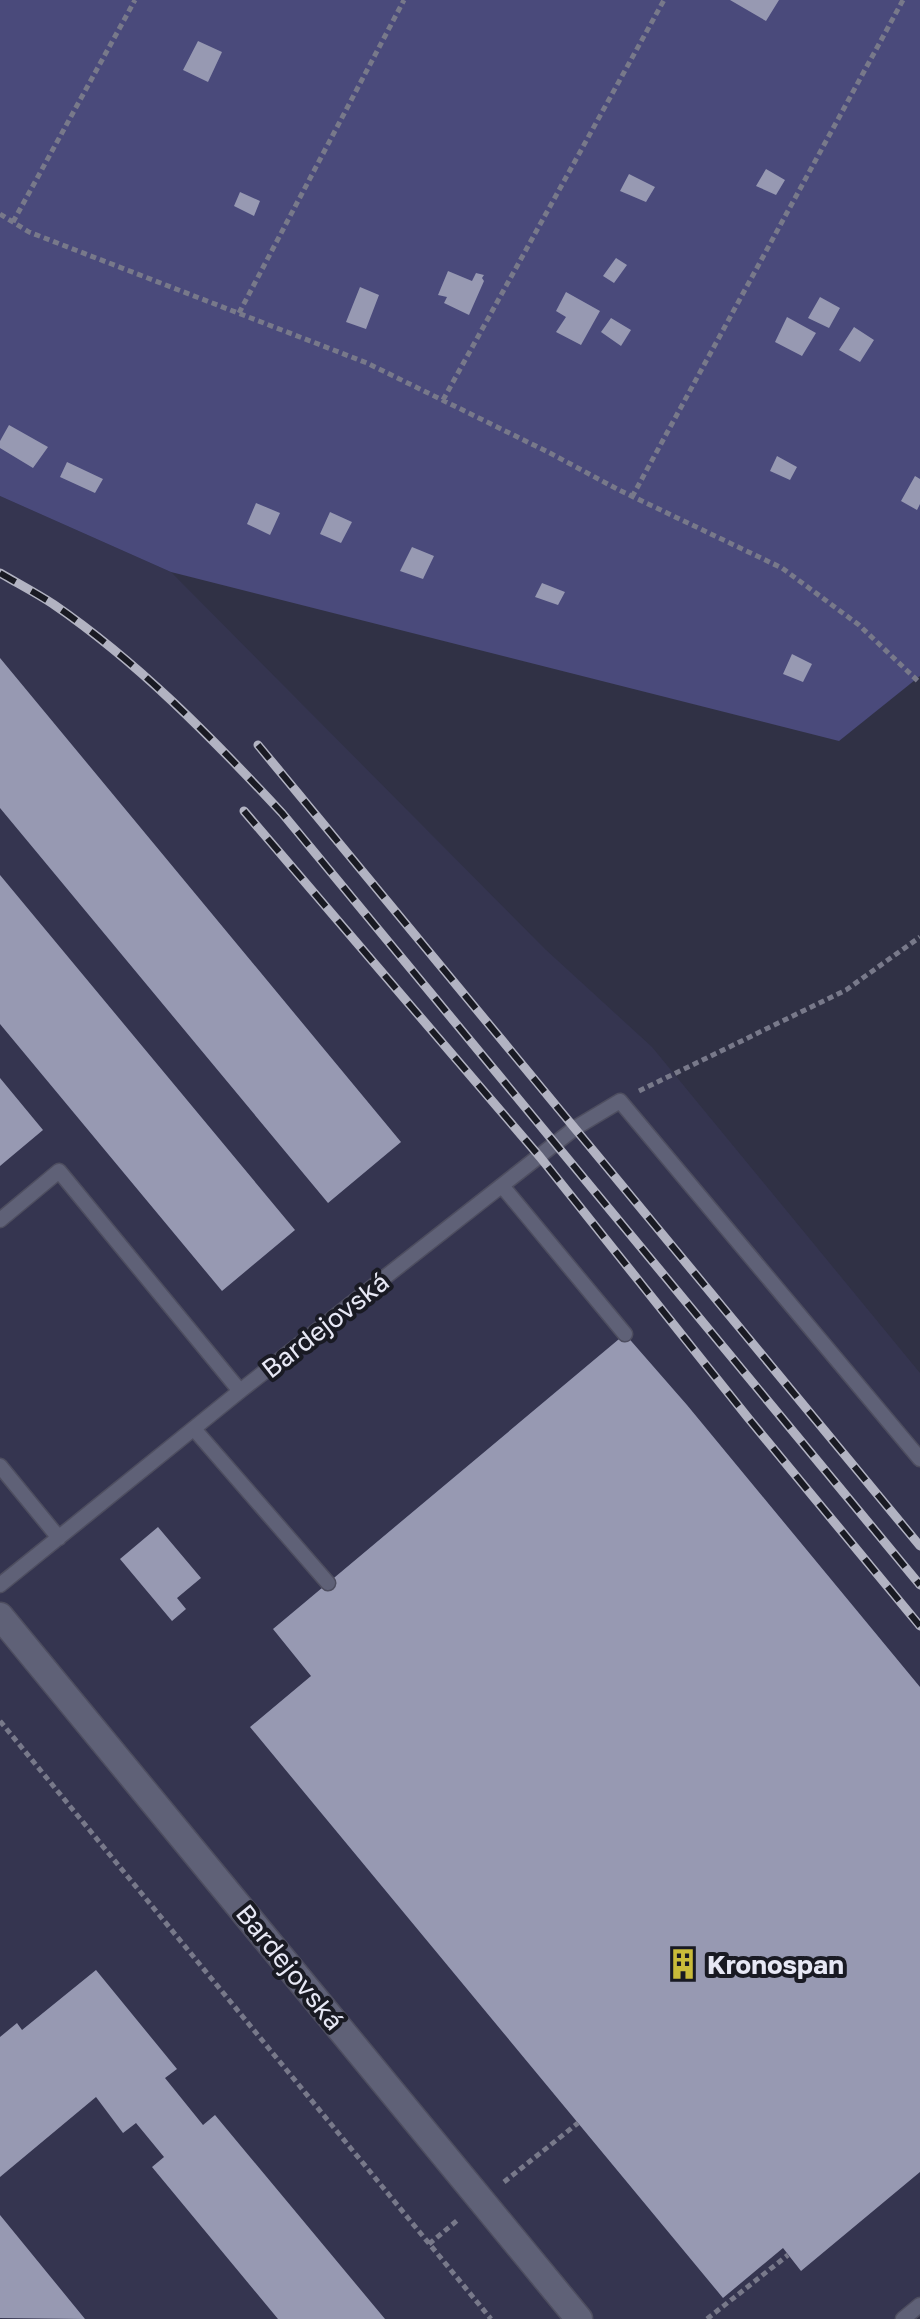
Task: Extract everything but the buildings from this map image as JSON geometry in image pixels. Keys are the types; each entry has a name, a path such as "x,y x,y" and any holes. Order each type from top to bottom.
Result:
{"street":[{"name":"Bardejovská","path":"0,1616 579,2319"}],"lane":[{"name":"Bardejovská","path":"0,1585 240,1391 575,1128 620,1101"},
{"path":"620,1101 920,1459"},
{"path":"0,1220 59,1171 240,1391"},
{"path":"503,1187 625,1334"},
{"path":"194,1429 328,1583"},
{"path":"0,1466 59,1538"},
{"path":"903,2319 920,2305"}],"path":[{"path":"13,222 135,0"},
{"path":"239,313 404,0"},
{"path":"443,400 664,0"},
{"path":"632,497 903,0"},
{"path":"0,214 29,232 367,363 632,497 782,568 859,625 920,683"},
{"path":"620,1101 846,990 920,937"},
{"path":"0,1721 491,2319"},
{"path":"707,2319 788,2255"}],"shaded area":[{"path":"0,0 920,0 920,676 839,741 171,572 0,496"},
{"path":"0,496 171,572 545,949 652,1047 920,1373 920,2309 908,2319 0,2319"}],"railway":[{"path":"0,573 53,604 115,651 201,729 282,813 920,1585"},
{"path":"258,745 920,1546"},
{"path":"244,811 540,1157 749,1419 920,1626"}],"place":[{"name":"Kronospan","path":"683,1964"}]}
